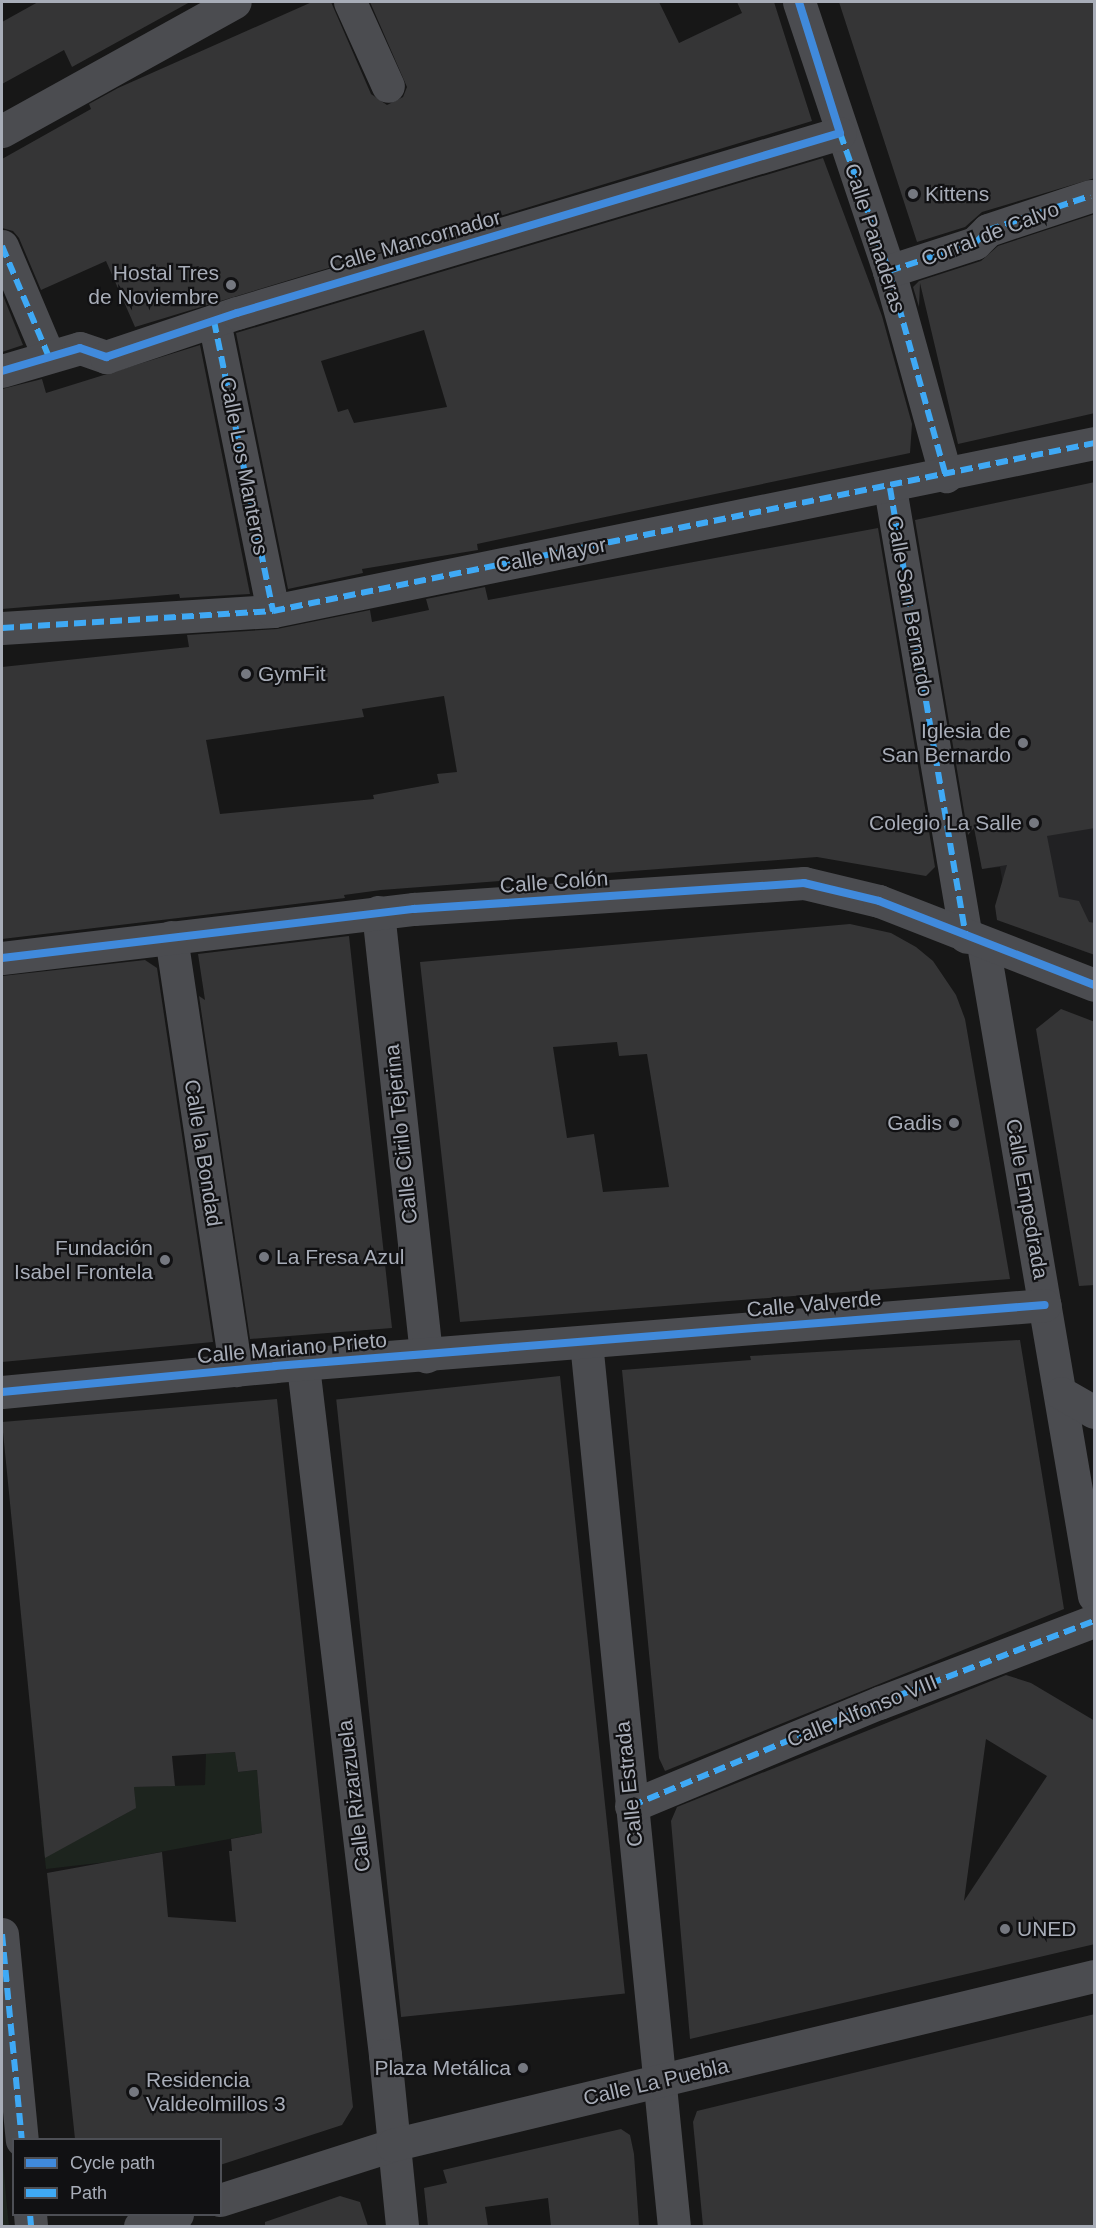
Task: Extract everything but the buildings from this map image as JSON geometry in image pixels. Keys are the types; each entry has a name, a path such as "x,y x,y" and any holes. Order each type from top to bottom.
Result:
{"street":[{"path":"2,131 235,2"},
{"path":"350,2 388,86"},
{"name":"Calle Panaderas","path":"799,2 840,134 889,271 946,476"},
{"name":"Calle Mancornador","path":"2,371 48,355 80,348 106,357 214,321 840,134"},
{"name":"Corral de Calvo","path":"889,271 975,243 988,230 1090,196"},
{"path":"2,246 48,355"},
{"name":"Calle Los Manteros","path":"214,321 273,611"},
{"name":"Calle Mayor","path":"2,628 273,611 890,488 1095,443"},
{"name":"Calle San Bernardo","path":"890,488 975,940"},
{"name":"Calle Colón","path":"2,958 378,912 804,883 879,901 1095,985"},
{"name":"Calle Cirilo Tejerina","path":"378,912 426,1356"},
{"name":"Calle la Bondad","path":"171,937 236,1370"},
{"name":"Calle Empedrada","path":"975,940 1045,1305 1095,1596"},
{"name":"Calle Valverde","path":"586,1342 1045,1305"},
{"name":"Calle Mariano Prieto","path":"2,1392 236,1370 586,1342"},
{"name":"Calle Estrada","path":"586,1342 674,2226"},
{"name":"Calle Rizarzuela","path":"303,1366 386,2055 392,2145 402,2226"},
{"path":"1061,1393 1095,1412"},
{"name":"Calle Alfonso VIII","path":"631,1806 879,1703 1095,1622"},
{"path":"2,1934 22,2138"},
{"name":"Calle La Puebla","path":"222,2199 392,2145 1095,1976"},
{"path":"140,2226 171,2216"}],"shaded area":[{"name":"Colegio La Salle","path":"1094,755 1094,955 1010,924 1000,867 982,869 964,774"},
{"path":"235,1752 238,1772 257,1770 262,1833 107,1862 46,1869 41,1822 111,1822 135,1808 134,1787 205,1785 206,1754"},
{"path":"2,2152 7,2207 9,2226 2,2226"}],"marked path":[{"path":"840,133 889,271 946,476"},
{"path":"889,271 975,243 988,230 1090,196"},
{"path":"2,246 48,355"},
{"path":"214,321 273,611"},
{"path":"2,628 273,611 1094,443"},
{"path":"890,488 966,937"},
{"path":"631,1806 879,1703 1094,1621"},
{"path":"2,1934 22,2138"},
{"path":"30,2216 31,2226"}],"cycle path":[{"path":"2,371 80,348 106,357 237,313 840,133 799,2"},
{"path":"2,958 414,909 804,883 879,901 1094,985"},
{"path":"2,1392 275,1366 1045,1305"}],"place":[{"name":"Kittens","path":"913,194"},
{"name":"Hostal Tres de Noviembre","path":"231,285"},
{"name":"GymFit","path":"246,674"},
{"name":"Iglesia de San Bernardo","path":"1023,743"},
{"name":"Colegio La Salle","path":"1034,823"},
{"name":"Gadis","path":"954,1123"},
{"name":"La Fresa Azul","path":"264,1257"},
{"name":"Fundación Isabel Frontela","path":"165,1260"},
{"name":"UNED","path":"1005,1929"},
{"name":"Plaza Metálica","path":"523,2068"},
{"name":"Residencia Valdeolmillos 3","path":"134,2092"}]}
